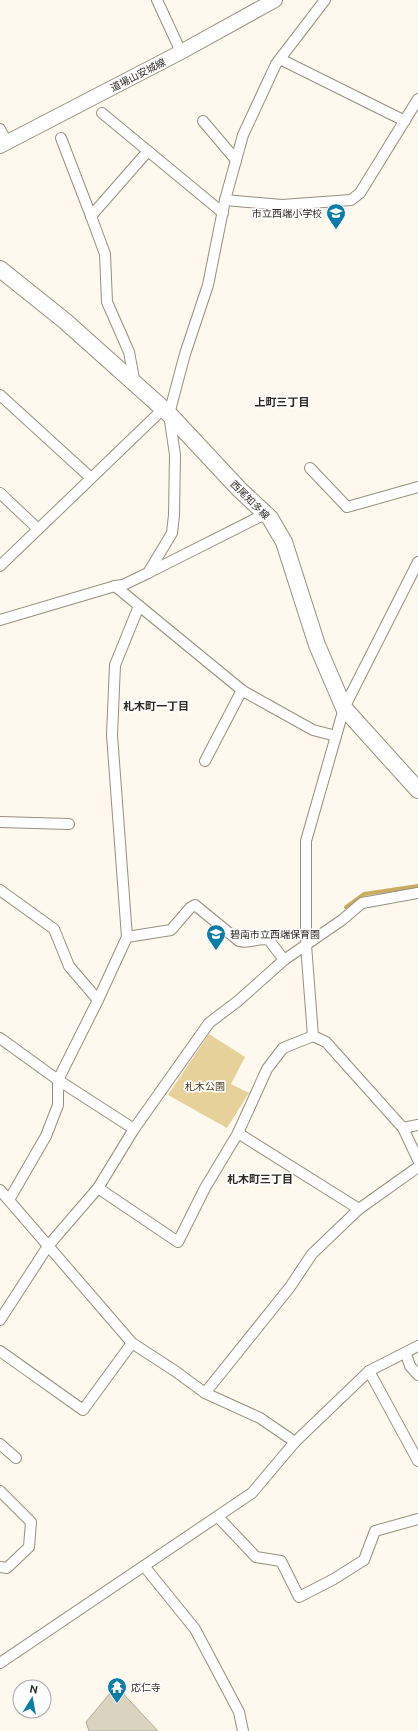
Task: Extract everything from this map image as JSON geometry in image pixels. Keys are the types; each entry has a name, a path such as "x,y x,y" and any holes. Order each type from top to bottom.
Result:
{"main road":[{"name":"道場山安城線","path":"4,144 181,52 275,0"},
{"name":"西尾知多線","path":"0,269 66,321 166,412 270,518 284,542 318,645 344,708 418,790"}],"street":[{"path":"157,0 181,52"},
{"path":"148,573 172,532 174,515 175,455 166,412 208,285 225,200 243,135 276,64 325,0"},
{"path":"280,59 405,121"},
{"path":"225,200 282,205 350,200 360,193 418,100"},
{"path":"102,113 223,213"},
{"path":"203,121 236,160"},
{"path":"0,129 4,144"},
{"path":"61,138 105,254 107,302 129,352 135,384"},
{"path":"91,216 148,151"},
{"path":"0,395 91,478"},
{"path":"0,566 91,478 166,412"},
{"path":"310,468 347,507 418,487"},
{"path":"0,493 38,529"},
{"path":"0,620 122,585 265,514"},
{"path":"313,1036 306,944 306,841 344,708 407,587 418,562"},
{"path":"407,587 418,584"},
{"path":"115,586 242,690 313,730 336,736"},
{"path":"9,1200 46,1136 58,1105 58,1080 98,1000 127,937 112,735 115,665 139,606"},
{"path":"205,761 242,690"},
{"path":"0,822 69,824"},
{"path":"0,890 54,929 69,966 98,1000"},
{"path":"0,1320 48,1246 98,1188 134,1129 209,1024 238,1001 284,960 342,920 362,903 418,893"},
{"path":"127,937 171,930 190,908 195,905 239,941 246,943 264,939 269,940 284,960"},
{"path":"98,1188 178,1242 205,1188 238,1133 267,1069 282,1048 313,1036 326,1042 403,1128 418,1160"},
{"path":"0,1038 58,1080 134,1129"},
{"path":"403,1128 418,1125"},
{"path":"238,1133 359,1209"},
{"path":"204,1393 290,1287 312,1254 359,1209 418,1167"},
{"path":"0,1190 132,1343 175,1371 204,1393 260,1418 295,1442"},
{"path":"0,1351 84,1410 132,1343"},
{"path":"0,1663 252,1493 295,1442 369,1371 406,1354 418,1346"},
{"path":"406,1354 410,1366 418,1375"},
{"path":"369,1371 418,1461"},
{"path":"0,1444 16,1458"},
{"path":"0,1491 31,1522 29,1547 7,1568 0,1567"},
{"path":"218,1517 256,1557 281,1561 299,1597 334,1579 364,1560 375,1531 418,1519"},
{"path":"144,1566 195,1629 239,1712 243,1731"}],"green space":[{"name":"札木公園","path":"209,1034 245,1057 231,1084 249,1093 227,1128 168,1095"}],"building":[{"name":"応仁寺","path":"116,1686 158,1731 89,1731 86,1722"}],"waterway":[{"path":"346,907 364,894 418,886"}],"place":[{"name":"市立西端小学校","path":"336,230"},
{"name":"碧南市立西端保育園","path":"216,951"},
{"name":"応仁寺","path":"117,1704"}],"district":[{"name":"上町三丁目","path":"282,402"},
{"name":"札木町一丁目","path":"156,706"},
{"name":"札木町三丁目","path":"260,1179"}]}
